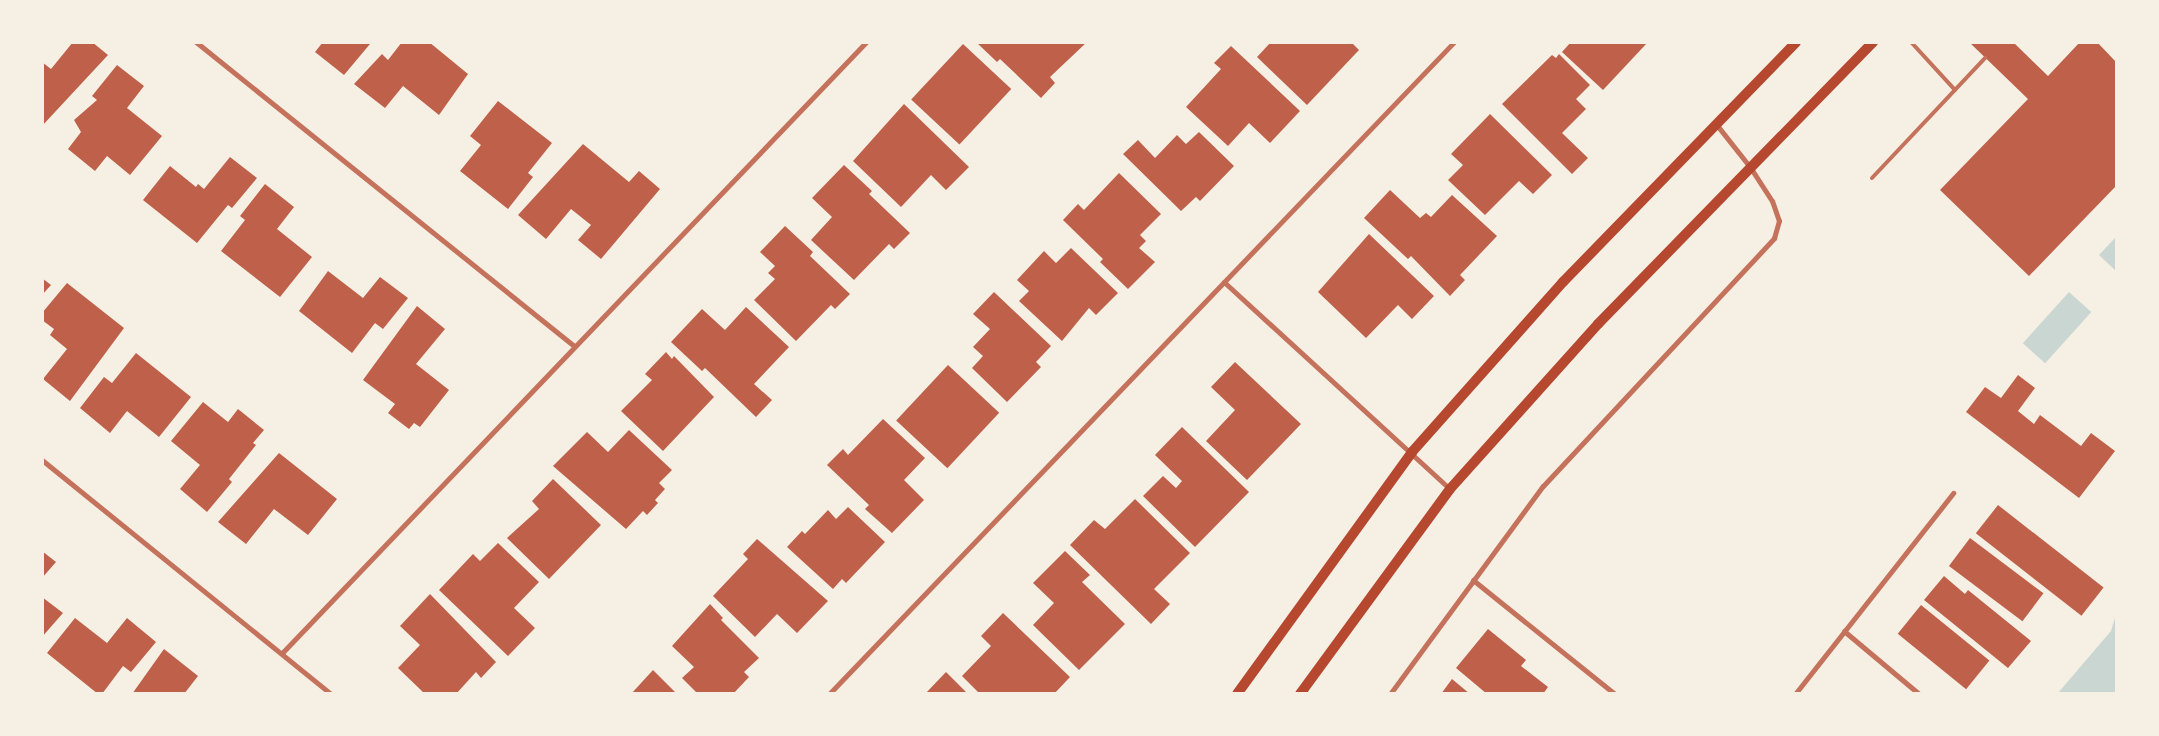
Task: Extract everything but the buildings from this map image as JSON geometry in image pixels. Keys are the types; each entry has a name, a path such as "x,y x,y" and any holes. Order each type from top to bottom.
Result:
{"main road":[{"path":"1237,694 1412,452 1563,282 1796,42"},
{"path":"1300,694 1450,489 1598,324 1873,42"}],"street":[{"path":"196,42 573,345"},
{"path":"282,653 573,345 866,42"},
{"path":"829,694 1454,42"},
{"path":"1390,694 1543,486 1774,238 1778,230 1776,212 1750,166 1715,124"},
{"path":"1224,282 1412,452 1450,489"},
{"path":"42,460 331,694"},
{"path":"1795,694 1953,493"},
{"path":"1474,580 1615,694"},
{"path":"1844,631 1919,694"}],"lane":[{"path":"1911,42 1955,90"},
{"path":"1872,178 1985,58"}],"shaded area":[{"path":"2116,237 2116,271 2099,255"},
{"path":"2069,292 2091,312 2045,363 2023,343"},
{"path":"2116,615 2116,693 2058,693 2111,631"}]}
